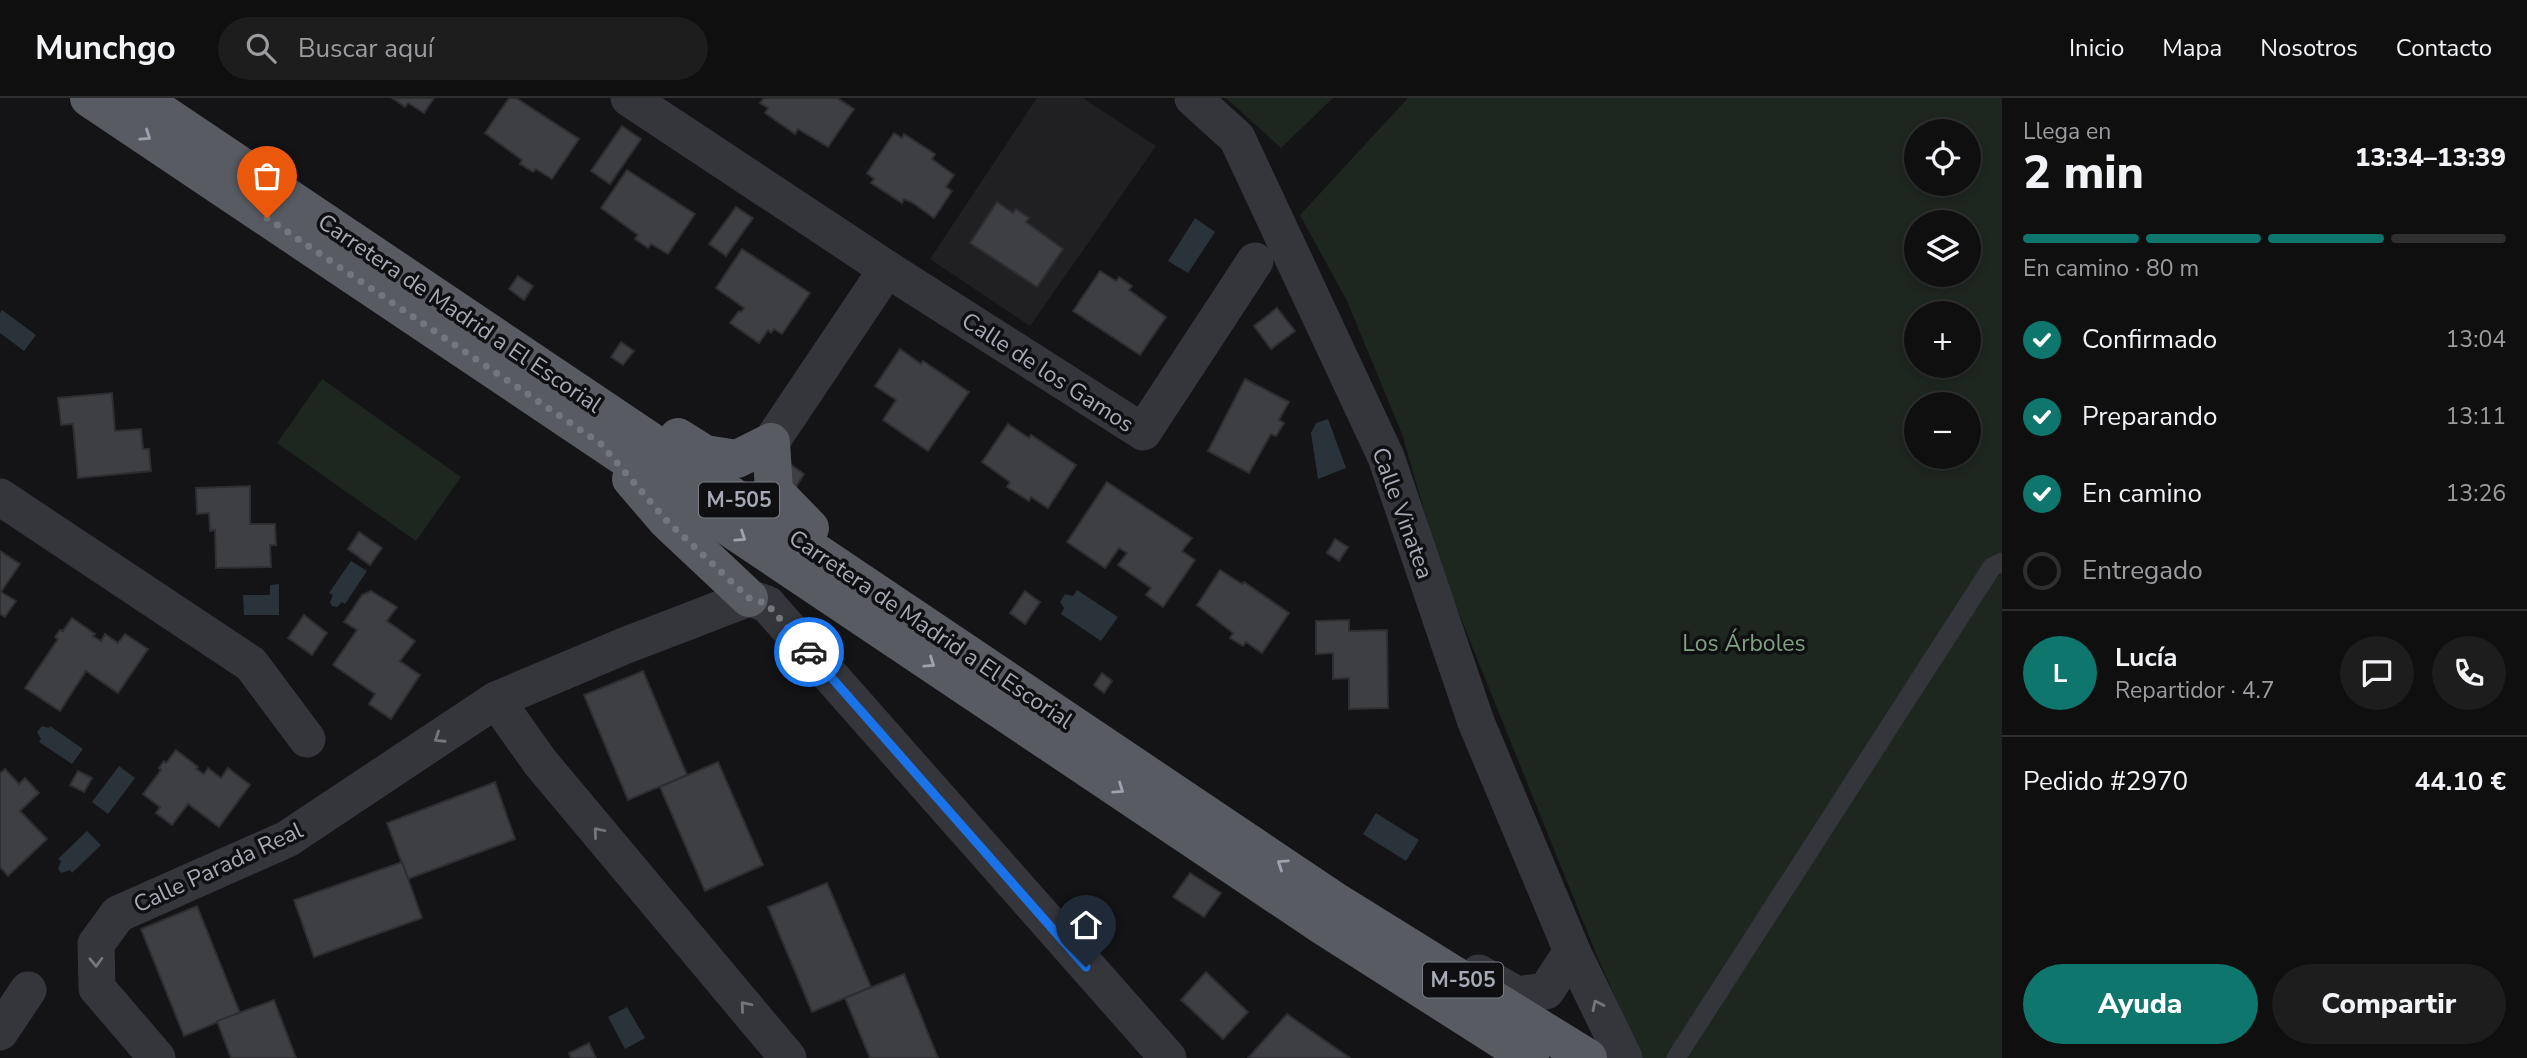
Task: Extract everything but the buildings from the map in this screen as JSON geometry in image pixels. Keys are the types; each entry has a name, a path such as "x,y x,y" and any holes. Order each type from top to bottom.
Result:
{"highway":[{"name":"Carretera de Madrid a El Escorial","path":"89,98 1323,926 1530,1058"},
{"name":"Carretera de Madrid a El Escorial","path":"140,98 1339,903 1588,1058"},
{"path":"533,362 612,397 705,454 737,459 771,442 774,491 866,584"},
{"path":"600,443 667,521 749,598"}],"street":[{"name":"Calle de los Gamos","path":"629,98 887,269 1143,432 1255,261"},
{"name":"Calle Vinatea","path":"1193,98 1237,138 1386,457 1475,722 1572,951 1624,1058"},
{"path":"771,442 887,269"},
{"path":"0,497 251,664 307,739"},
{"path":"749,598 767,604 1168,1058"},
{"name":"Calle Parada Real","path":"157,1058 97,988 96,944 118,914 287,839 496,700 624,646 749,598"},
{"path":"496,700 540,762 788,1058"},
{"path":"1339,903 1419,937 1517,995 1546,991 1572,951"},
{"path":"0,1032 28,990"}],"lane":[{"path":"1676,1058 1992,567 2002,562"}],"shaded area":[{"path":"1037,98 1083,98 1156,146 1030,326 930,259"},
{"path":"1195,218 1215,232 1188,273 1168,261"},
{"path":"2,310 36,335 24,351 0,333"},
{"path":"1328,419 1346,468 1318,479 1311,433 1316,423"},
{"path":"351,561 367,571 345,604 342,602 337,607 332,606 330,602 333,595 329,593"},
{"path":"279,584 279,615 244,615 243,595 270,595 270,585"},
{"path":"1077,590 1118,617 1101,641 1061,614 1064,608 1060,602 1065,594 1073,596"},
{"path":"42,726 50,726 83,749 72,764 39,742 41,739 37,732"},
{"path":"119,766 135,778 108,814 92,802"},
{"path":"1376,813 1419,840 1406,861 1363,834"},
{"path":"87,831 101,845 72,873 70,870 61,873 58,869 61,861 58,859"},
{"path":"627,1007 645,1038 625,1049 608,1017"}],"green space":[{"path":"1226,98 1333,98 1281,148"},
{"name":"Los Árboles","path":"1408,98 2002,98 2002,1058 1642,1058 1597,956 1441,569 1402,434 1347,301 1300,215"},
{"path":"322,379 461,477 416,541 277,443"}],"way so far":[{"path":"267,218 600,443 667,521 749,598 767,604 809,652"}],"route":[{"path":"809,652 1086,967"}]}
